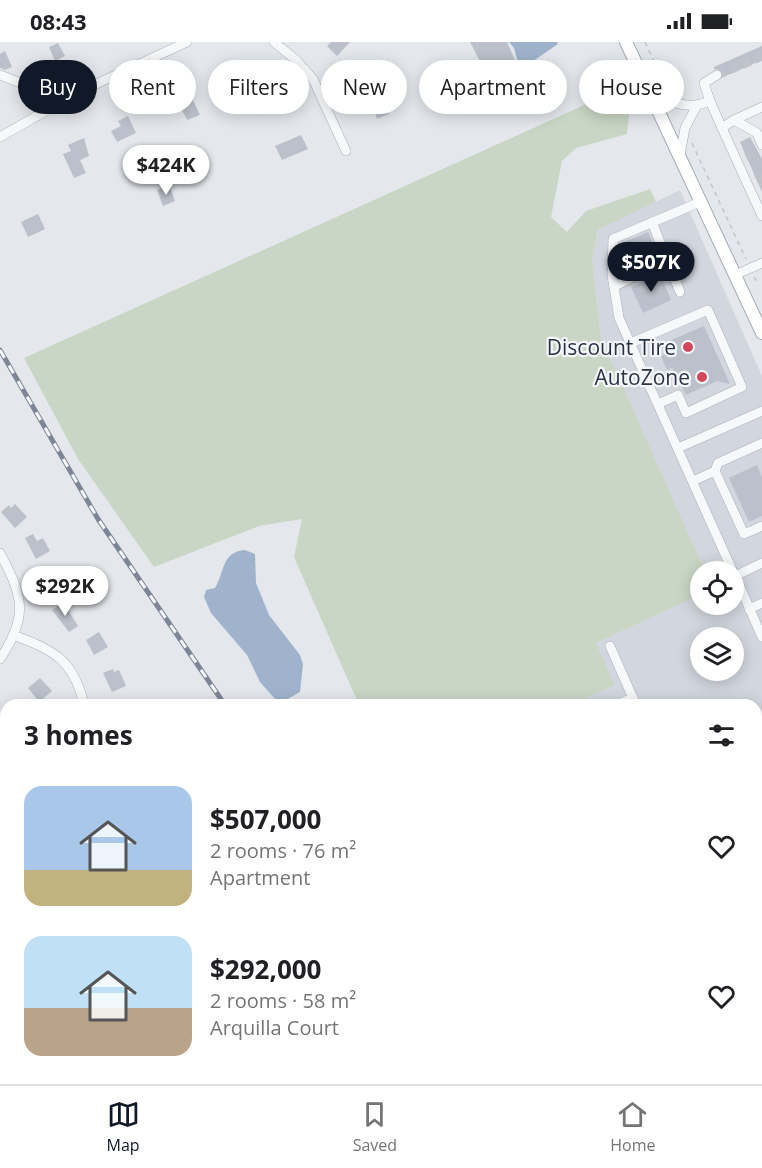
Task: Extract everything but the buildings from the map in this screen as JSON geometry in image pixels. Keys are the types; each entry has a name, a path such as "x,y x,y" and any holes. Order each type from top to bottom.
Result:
{"main road":[{"path":"626,42 634,60"},
{"path":"659,114 762,333"}],"street":[{"path":"97,83 177,44 187,42"},
{"path":"274,42 296,60 313,79 346,151"},
{"path":"0,75 18,81"},
{"path":"717,75 704,83 722,128 752,181 761,212"},
{"path":"684,104 696,107 710,101"},
{"path":"746,115 751,108 762,103"},
{"path":"680,159 685,128 696,107"},
{"path":"722,128 762,107"},
{"path":"746,115 762,112"},
{"path":"0,137 41,114"},
{"path":"734,120 757,133 760,145"},
{"path":"700,202 613,239 615,286 619,318 728,561"},
{"path":"652,222 680,292"},
{"path":"615,286 667,260"},
{"path":"735,275 762,263"},
{"path":"631,343 708,310 742,387 686,413 678,395 658,404"},
{"path":"678,448 762,411"},
{"path":"693,482 715,471 718,463 762,443"},
{"path":"715,471 744,534 762,526"},
{"path":"0,553 16,584 21,619 0,659"},
{"path":"744,570 762,563"},
{"path":"744,596 762,637"},
{"path":"750,609 762,603"},
{"path":"13,635 59,655 72,669 82,699"},
{"path":"610,646 633,699"}],"path":[{"path":"645,42 653,60"},
{"path":"685,128 743,254"}],"shaded area":[{"path":"680,190 762,376 762,699 582,699 614,685 596,643 690,600 690,615 744,615 744,561 701,561 601,337 592,259 598,230"}],"green space":[{"path":"579,107 579,114 629,114 627,134 576,148 562,161 551,217 567,232 586,211 650,189 656,202 598,230 592,259 601,337 701,561 690,561 690,600 596,643 615,685 583,699 356,699 294,557 302,519 259,526 154,567 78,459 24,358"}],"water":[{"path":"509,42 557,42 558,44 535,60 517,60 514,48"},
{"path":"245,550 255,554 256,583 269,615 300,655 303,664 300,692 288,699 275,699 260,682 247,655 211,613 204,597 206,590 215,588 228,559 237,552"}],"tunnel":[{"path":"717,75 762,56"},
{"path":"746,157 757,152"},
{"path":"756,179 762,176"}],"railway":[{"path":"0,350 98,519 221,699"}],"place":[{"name":"Discount Tire","path":"688,347"},
{"name":"AutoZone","path":"702,377"}]}
